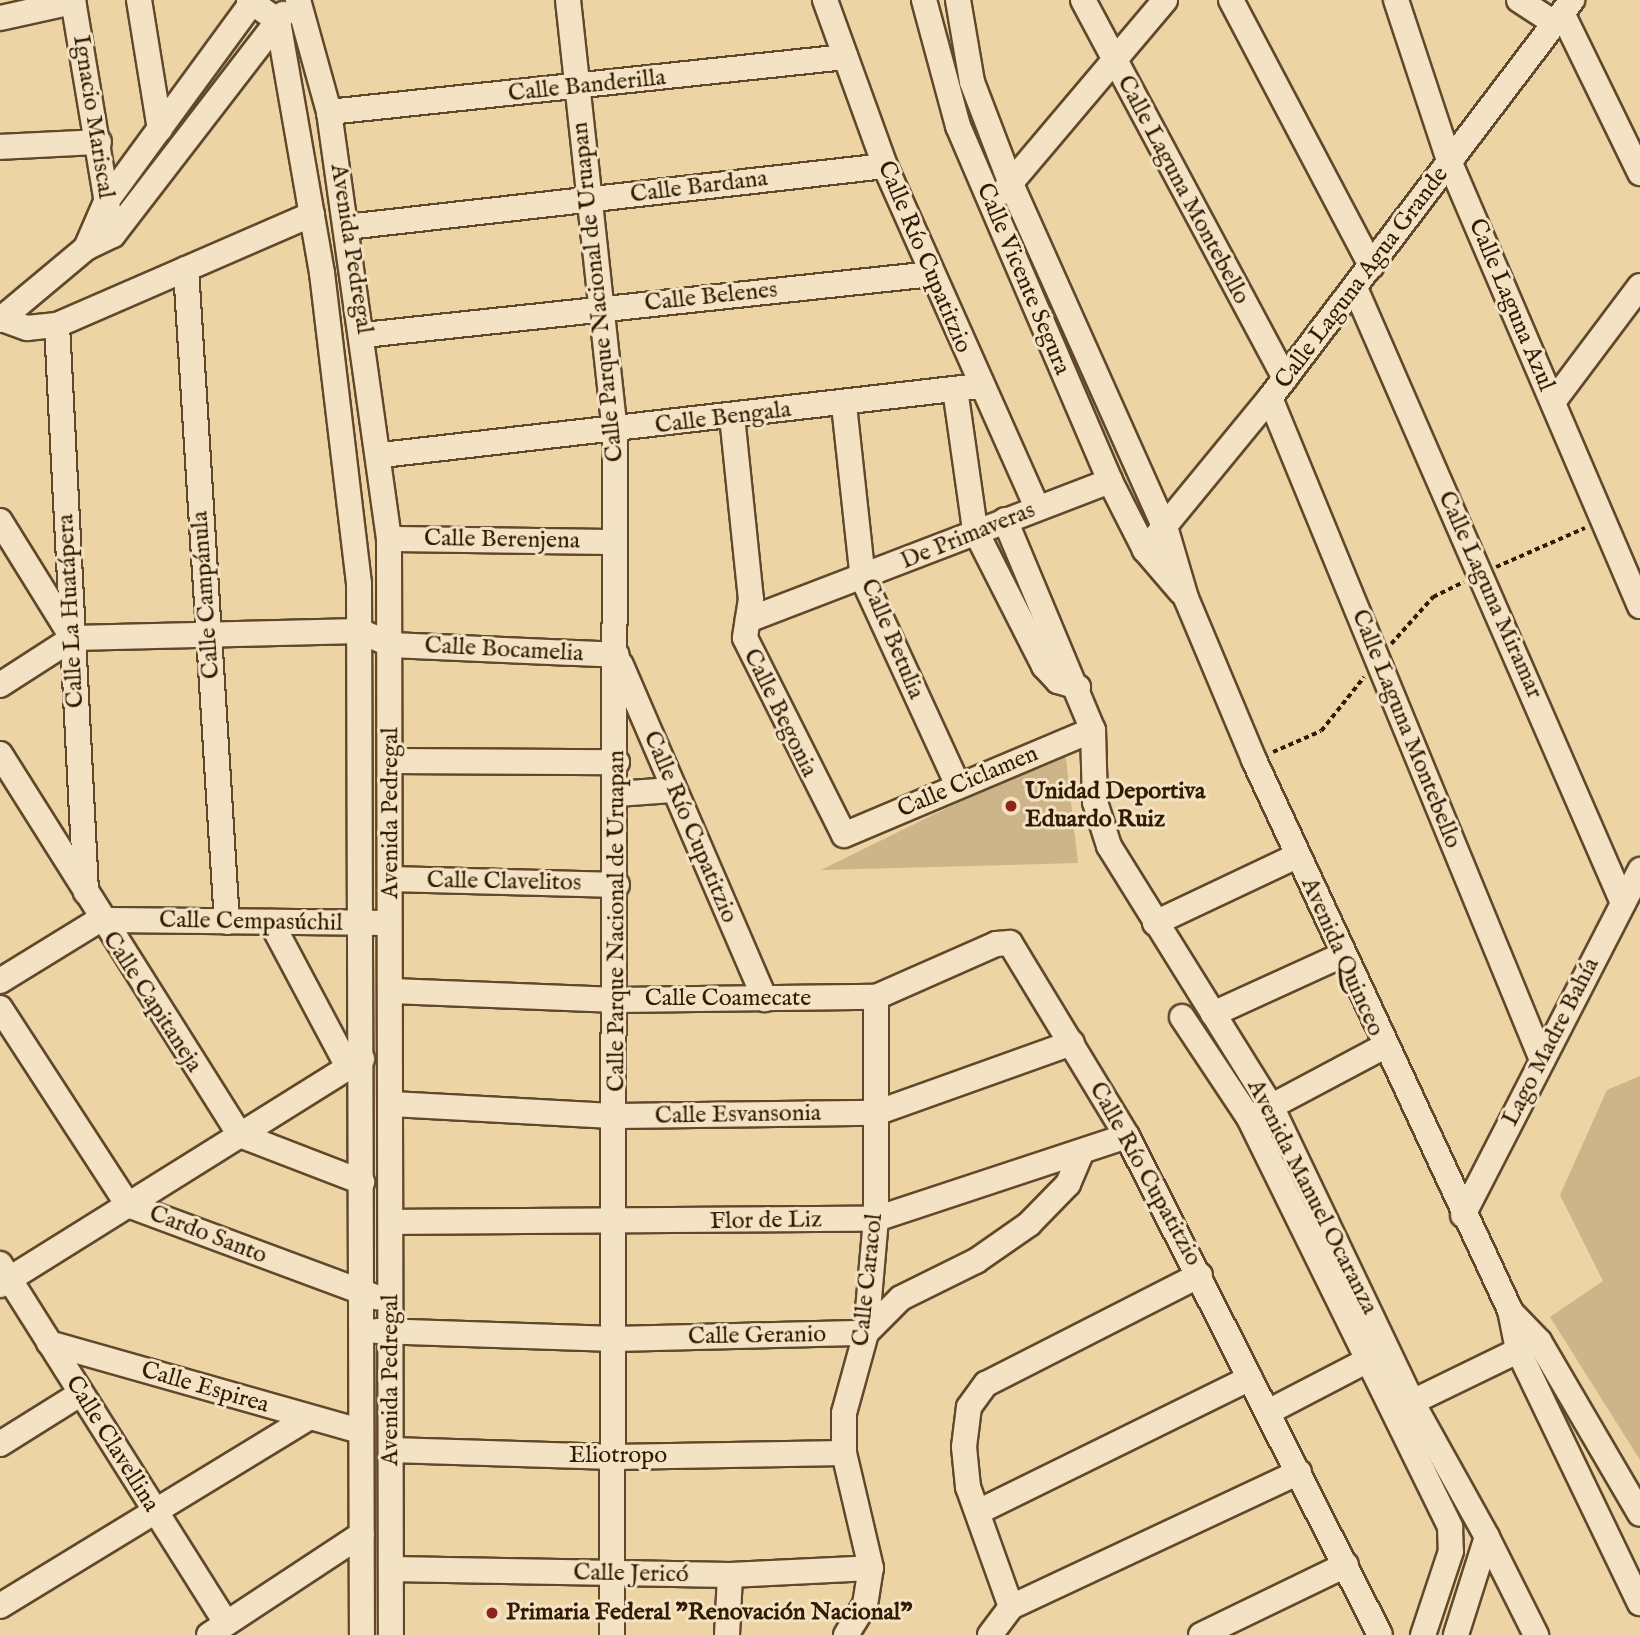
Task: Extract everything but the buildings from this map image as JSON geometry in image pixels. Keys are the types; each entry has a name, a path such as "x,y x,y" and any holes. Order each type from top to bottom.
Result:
{"street":[{"path":"139,0 160,129"},
{"name":"Avenida Pedregal","path":"296,0 278,21 312,214 342,418 360,631 362,923 355,1063 362,1182 362,1635"},
{"name":"Avenida Pedregal","path":"296,0 329,111 382,455 389,539 392,880 391,1635"},
{"name":"Calle Parque Nacional de Uruapan","path":"568,0 615,431 617,1116 612,1635"},
{"name":"Calle Río Cupatitzio","path":"825,0 885,166 932,274 967,388 1037,509"},
{"name":"Calle Vicente Segura","path":"924,0 958,126 1110,481 1145,550"},
{"name":"Calle Vicente Segura","path":"958,0 972,82 1011,184 1166,530"},
{"name":"Calle Laguna Montebello","path":"1083,0 1277,389 1378,659 1542,1060"},
{"path":"992,205 1116,65 1165,0"},
{"path":"1231,0 1371,266"},
{"name":"Calle Laguna Azul","path":"1396,0 1450,163 1640,606"},
{"path":"1519,0 1563,13 1640,173"},
{"path":"0,18 73,1"},
{"name":"Ignacio Mariscal","path":"73,1 113,235"},
{"path":"1,319 86,248 113,235 278,21 252,1 106,202 86,248"},
{"name":"Calle Laguna Agua Grande","path":"1145,550 1166,530 1277,389 1563,13"},
{"name":"Calle Banderilla","path":"329,111 845,57"},
{"path":"0,147 99,142"},
{"name":"Calle Bardana","path":"347,227 885,166"},
{"path":"1,319 27,328 57,325 312,214"},
{"name":"Calle Campánula","path":"186,269 227,922"},
{"name":"Calle Belenes","path":"364,335 932,274"},
{"path":"1553,402 1640,286"},
{"name":"Calle Laguna Miramar","path":"1355,288 1623,902"},
{"name":"Calle La Huatápera","path":"57,325 86,896"},
{"path":"967,388 975,530 1044,666 1058,681 1078,687"},
{"name":"Calle Bengala","path":"382,455 844,405 967,388"},
{"name":"Calle Betulia","path":"844,405 863,579 957,783"},
{"name":"Calle Begonia","path":"732,416 751,599 745,638 844,835"},
{"name":"De Primaveras","path":"748,620 863,579 975,530 1110,481"},
{"name":"Avenida Manuel Ocaranza","path":"1005,520 1078,687 1093,730 1099,813 1109,846 1271,1106 1403,1407 1450,1527 1451,1551 1423,1635"},
{"path":"0,522 72,638"},
{"name":"Avenida Quinceo","path":"1166,530 1186,598 1340,956 1463,1215 1529,1346 1640,1603"},
{"name":"Calle Berenjena","path":"389,539 615,542"},
{"name":"Avenida Quinceo","path":"1145,550 1186,598"},
{"path":"0,685 72,638 209,632 360,631 391,645"},
{"name":"Calle Bocamelia","path":"391,645 617,655"},
{"name":"Calle Río Cupatitzio","path":"617,655 672,790 765,999"},
{"name":"Calle Ciclamen","path":"844,835 957,783 1093,730"},
{"name":"Calle Capitaneja","path":"0,754 99,920 240,1135"},
{"path":"390,761 617,762"},
{"path":"617,794 672,790"},
{"path":"1155,923 1297,856"},
{"name":"Lago Madre Bahía","path":"1463,1215 1640,870"},
{"name":"Calle Clavelitos","path":"392,880 617,885"},
{"path":"0,981 99,920"},
{"name":"Calle Cempasúchil","path":"99,920 392,924"},
{"path":"3,1276 128,1205 355,1063 271,922"},
{"name":"Calle Río Cupatitzio","path":"1010,943 1127,1136 1200,1275 1380,1635"},
{"name":"Calle Coamecate","path":"392,991 617,1000 876,997 996,944 1010,943"},
{"path":"1213,1014 1340,956"},
{"name":"Calle Caracol","path":"846,1635 865,1605 871,1568 844,1453 844,1413 866,1333 877,1219 876,997"},
{"name":"Cardo Santo","path":"0,1008 128,1205 361,1294 391,1300"},
{"name":"Avenida Manuel Ocaranza","path":"1182,1017 1249,1118 1368,1360 1403,1407 1487,1537 1536,1635"},
{"name":"Calle Esvansonia","path":"392,1104 617,1116 876,1113 1072,1043"},
{"path":"1249,1118 1383,1048"},
{"path":"240,1135 362,1182"},
{"name":"Flor de Liz","path":"392,1222 616,1224 877,1219 1127,1136"},
{"path":"866,1333 901,1298 976,1261 1029,1224 1068,1184 1081,1153"},
{"path":"1011,1607 978,1512 964,1447 969,1407 986,1384 1200,1275"},
{"name":"Calle Clavellina","path":"3,1276 49,1343 154,1513 218,1629"},
{"name":"Calle Geranio","path":"362,1329 391,1333 615,1339 866,1333"},
{"name":"Calle Espirea","path":"49,1343 361,1431"},
{"path":"1403,1407 1529,1346"},
{"name":"Avenida Quinceo","path":"1529,1346 1640,1514"},
{"path":"1268,1412 1368,1360"},
{"path":"978,1512 1250,1378"},
{"path":"0,1444 80,1394"},
{"path":"0,1606 308,1418"},
{"name":"Eliotropo","path":"391,1450 614,1457 844,1453"},
{"path":"990,1635 1011,1607 1299,1472"},
{"path":"218,1629 362,1534"},
{"path":"1456,1635 1487,1537"},
{"path":"1201,1635 1346,1565"},
{"name":"Calle Jericó","path":"391,1569 730,1575 871,1568"},
{"path":"727,1635 730,1575"}],"path":[{"path":"1254,760 1321,731 1378,659 1433,597 1603,520"}],"shaded area":[{"name":"Unidad Deportiva Eduardo Ruiz","path":"1065,750 1078,863 821,870"},
{"path":"1640,1076 1640,1460 1550,1317 1603,1281 1560,1195 1607,1090"}],"place":[{"name":"Unidad Deportiva Eduardo Ruiz","path":"1011,806"},
{"name":"Primaria Federal \"Renovación Nacional\"","path":"492,1613"}]}
